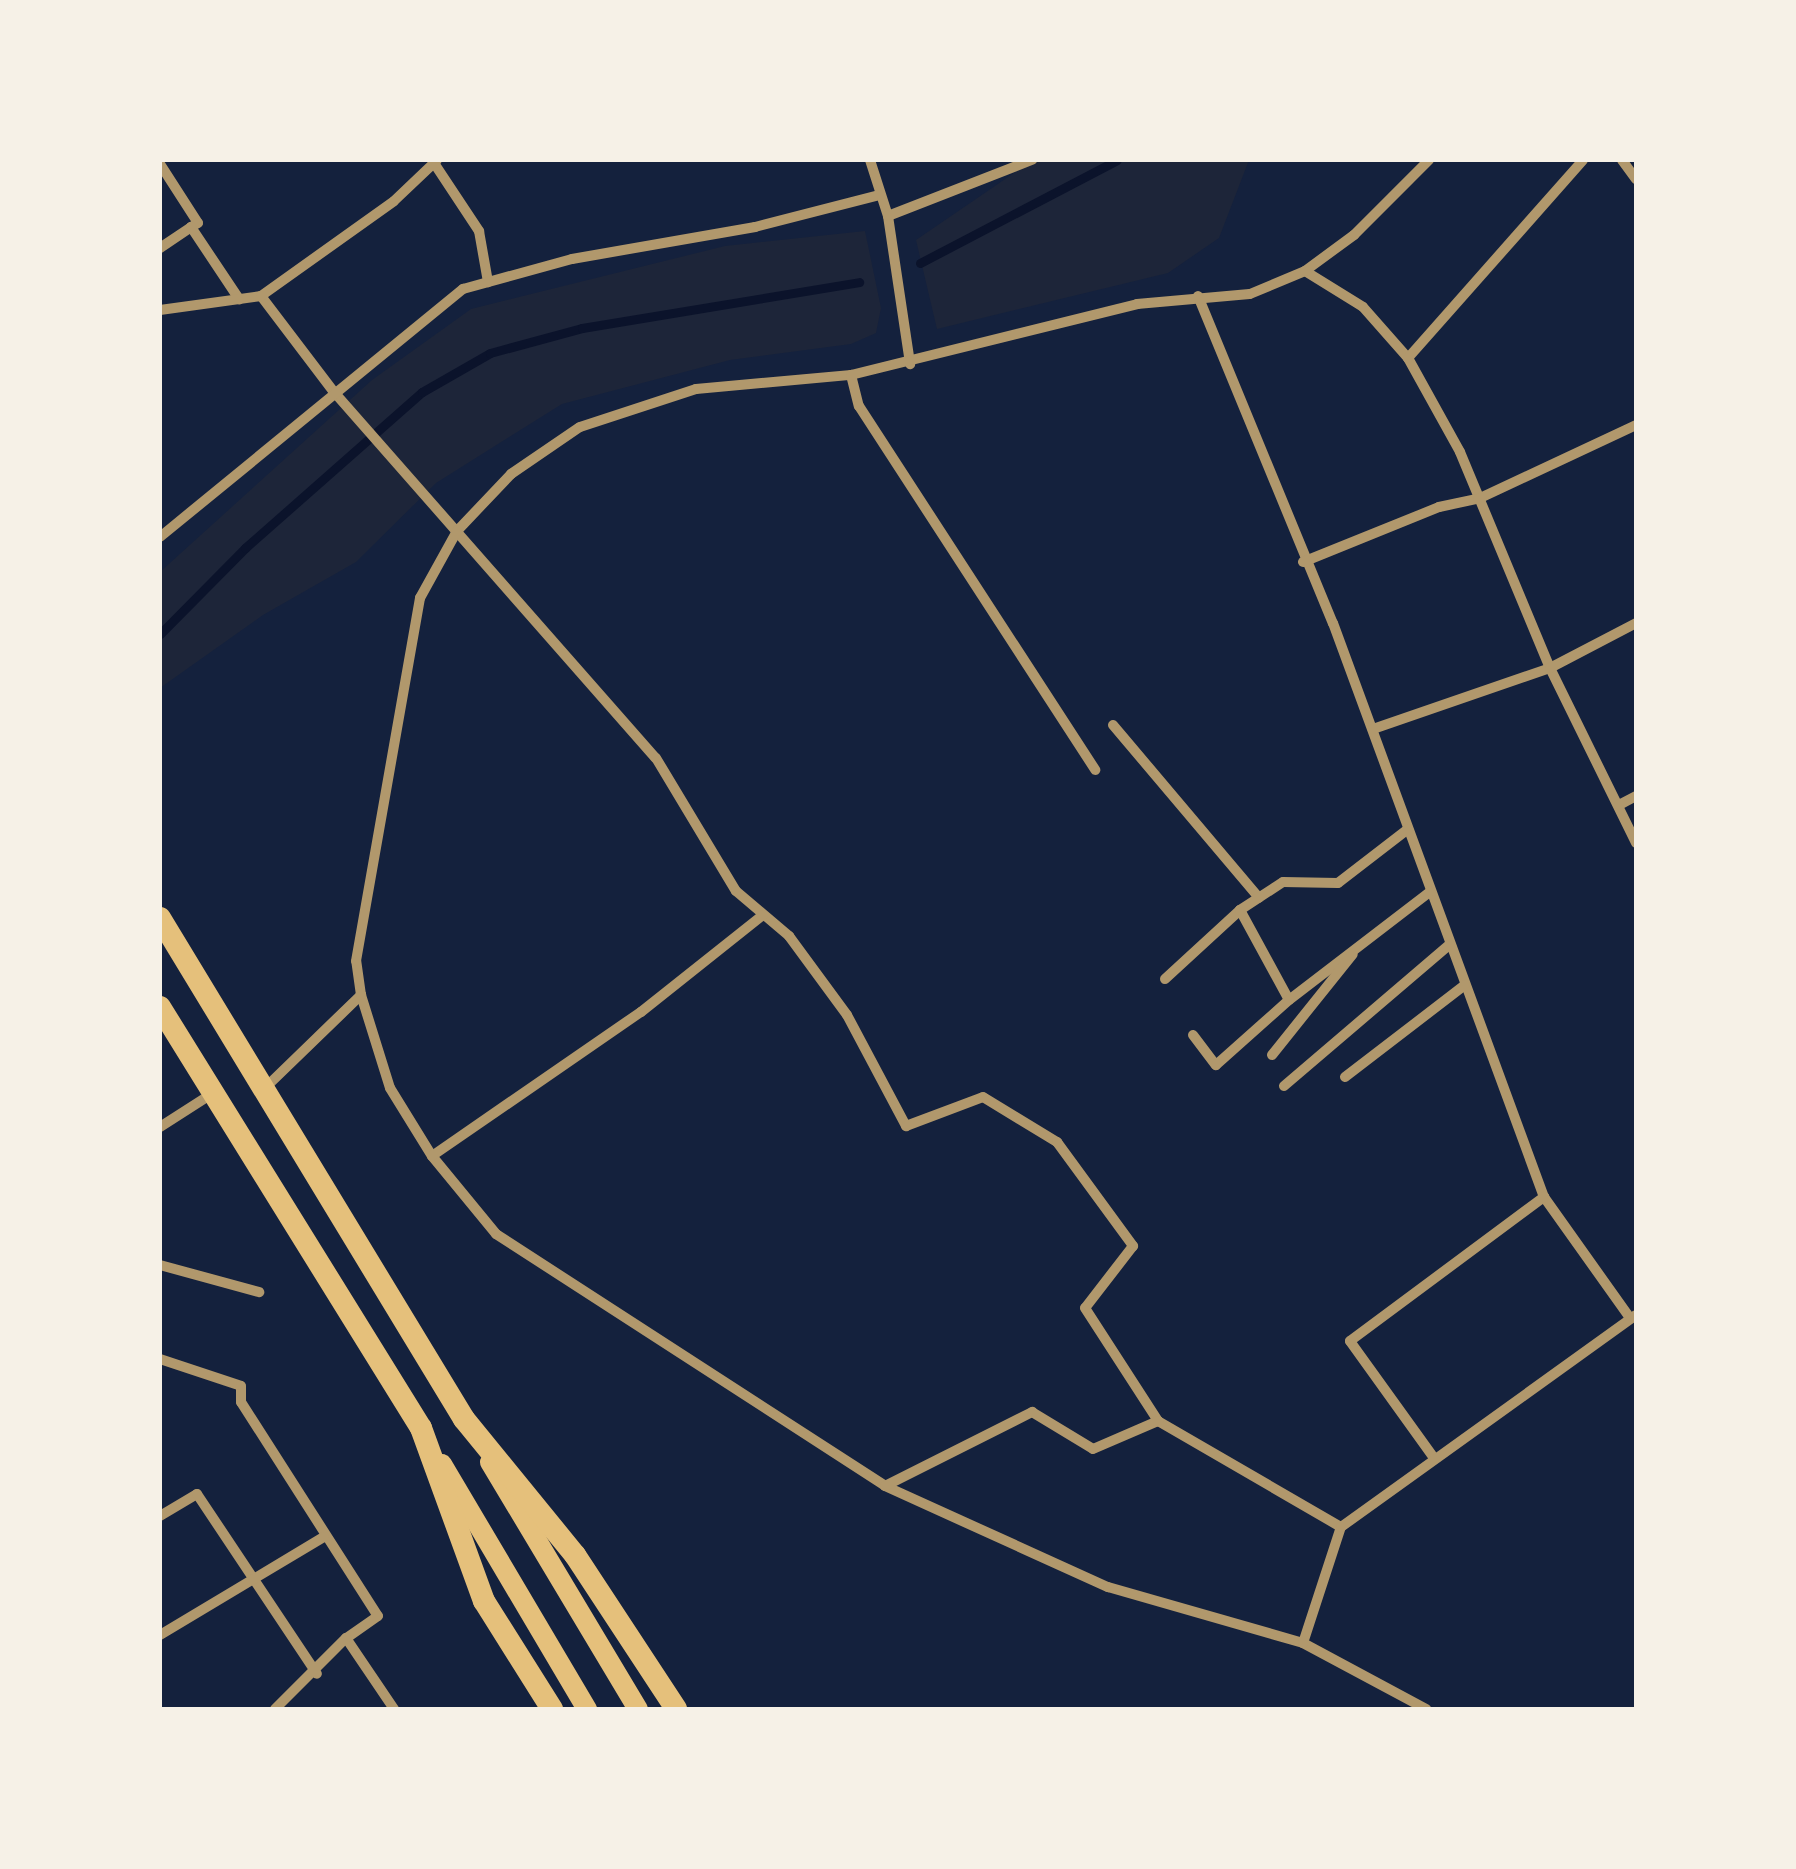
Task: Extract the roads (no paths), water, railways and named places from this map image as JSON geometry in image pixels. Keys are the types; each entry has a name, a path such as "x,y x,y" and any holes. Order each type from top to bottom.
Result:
{"highway":[{"path":"160,918 464,1419 575,1554 676,1709"},
{"path":"160,1007 421,1428 484,1602 551,1709"}],"main road":[{"path":"464,1419 638,1709"},
{"path":"421,1428 587,1709"}],"street":[{"path":"870,160 888,216 910,364"},
{"path":"888,216 1032,160"},
{"path":"1426,1709 1302,1643 1108,1587 885,1486 496,1234 432,1156 390,1088 361,995 356,961 407,654 420,598 456,530 511,474 608,416 696,389 851,375 910,364 1137,304 1250,294 1306,270 1354,235 1429,160"},
{"path":"1408,358 1583,160"},
{"path":"1622,160 1636,179"},
{"path":"160,310 260,296 394,201 435,162 478,231 488,282"},
{"path":"160,164 198,223 160,248"},
{"path":"160,537 464,289 880,195"},
{"path":"191,228 239,298"},
{"path":"1306,270 1363,308 1408,358 1478,498 1550,668 1636,843"},
{"path":"260,296 334,392 656,758 736,891 789,936 847,1015 906,1126 983,1097 1058,1142 1133,1246 1085,1308 1158,1421 1341,1527"},
{"path":"1198,296 1373,728 1544,1197 1632,1315 1341,1527 1302,1643"},
{"path":"851,375 859,406 1095,770"},
{"path":"1304,562 1439,507 1478,498 1636,425"},
{"path":"1373,728 1550,668 1636,622"},
{"path":"1113,725 1258,898"},
{"path":"1619,804 1636,796"},
{"path":"1165,979 1240,910 1283,882 1338,884 1408,829"},
{"path":"1193,1035 1216,1065 1383,923 1430,892"},
{"path":"1240,910 1289,1000"},
{"path":"432,1156 641,1012 764,916"},
{"path":"1272,1054 1326,983 1383,923"},
{"path":"1284,1086 1450,944"},
{"path":"1344,1076 1465,985"},
{"path":"265,1088 361,995"},
{"path":"160,1127 213,1093"},
{"path":"1434,1458 1350,1341 1544,1197"},
{"path":"160,1265 260,1292"},
{"path":"160,1359 241,1386 240,1402 378,1616 346,1638 317,1674 275,1709"},
{"path":"885,1486 1032,1412 1093,1449 1158,1421"},
{"path":"160,1516 198,1494 317,1674"},
{"path":"160,1635 324,1536"},
{"path":"346,1638 394,1709"}],"waterway":[{"path":"920,263 1117,160"},
{"path":"160,634 245,548 422,392 490,353 582,328 859,282"}]}
